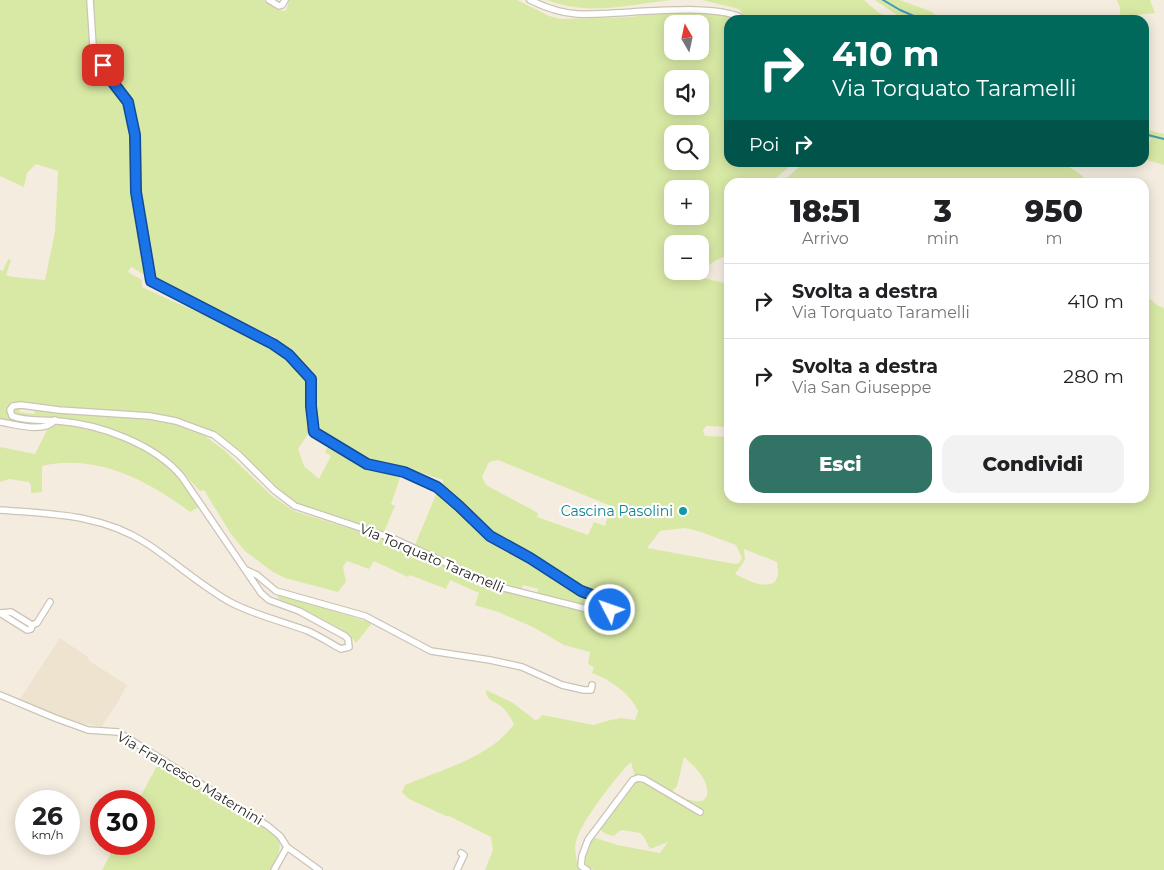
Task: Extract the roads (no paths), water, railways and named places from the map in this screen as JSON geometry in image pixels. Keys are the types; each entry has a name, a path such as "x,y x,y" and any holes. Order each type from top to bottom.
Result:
{"street":[{"name":"Via Torquato Taramelli","path":"90,0 93,46 111,80 128,102 135,135 136,192 151,281 262,338 289,355 311,379 312,431 367,464 404,472 437,487 490,536 530,558 581,591 609,600 612,605 610,610 603,613 496,586 394,538 295,506 274,490 214,435 176,421 150,416 58,410 21,405 13,406 10,410 12,416 18,419 55,420 88,426 128,439 163,459 182,477 245,569 269,600"},
{"path":"269,0 279,6 282,5 284,0"},
{"path":"530,0 543,7 577,14 685,3"},
{"path":"711,3 726,7 741,15"},
{"name":"Via Torquato Taramelli","path":"0,422 34,427 47,426 55,420"},
{"path":"0,510 59,514 101,523 125,531 146,543 196,580 230,602 247,610 310,632 341,649 349,647 348,639 345,636 298,611 269,600 276,591"},
{"name":"Via Torquato Taramelli","path":"245,569 257,575 276,591 365,616 431,651 522,667 562,685 584,690 591,690 592,685"},
{"path":"0,613 28,630 31,629 32,624 37,623 50,602"},
{"name":"Via Francesco Maternini","path":"0,695 88,730 118,732 268,826 280,836 287,846 319,870"},
{"path":"587,870 581,866 582,856 588,840 633,780 638,778 644,779 700,812"},
{"path":"274,870 287,846"},
{"path":"457,870 464,855"}],"waterway":[{"path":"883,0 912,15"},
{"path":"1149,135 1164,139"}],"place":[{"name":"Cascina Pasolini","path":"683,511"}]}
